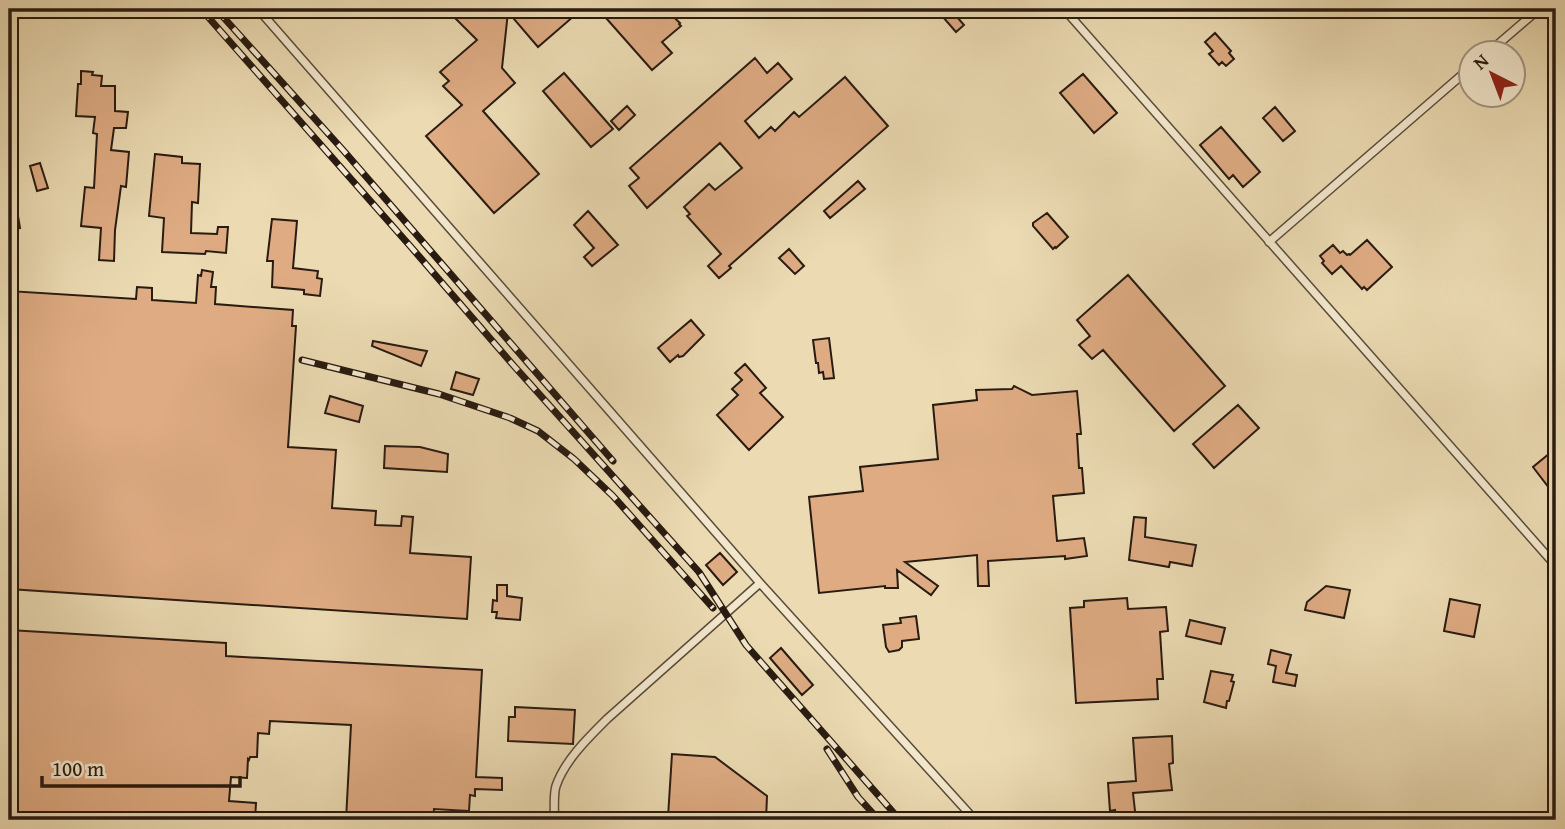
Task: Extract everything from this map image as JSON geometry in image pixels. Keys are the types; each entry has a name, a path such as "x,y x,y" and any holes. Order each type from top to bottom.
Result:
{"lane":[{"path":"258,9 760,583 975,820"},
{"path":"1064,9 1556,566"},
{"path":"1505,38 1539,9"},
{"path":"1269,242 1456,81"},
{"path":"554,820 555,788 566,767 584,743 607,719 760,583"}],"building":[{"path":"463,9 568,9 574,16 538,47 508,12 502,68 515,83 483,111 539,174 494,213 426,136 462,105 443,86 449,81 440,72 477,40 454,17"},
{"path":"598,9 665,9 681,26 662,42 672,53 652,70"},
{"path":"936,9 950,9 964,25 956,32"},
{"path":"1215,33 1231,51 1229,53 1234,59 1226,66 1222,62 1219,65 1209,54 1213,51 1205,42"},
{"path":"755,58 767,73 778,63 792,79 745,121 759,138 771,127 775,131 794,112 799,117 845,77 888,126 729,266 731,268 719,278 708,266 721,254 687,216 690,214 684,207 709,184 715,190 742,168 720,143 647,208 629,186 639,178 630,168"},
{"path":"81,71 102,76 101,86 115,86 115,111 128,112 126,128 114,128 111,150 129,152 126,187 121,186 114,261 99,260 101,228 81,226 85,187 94,188 97,134 93,133 95,117 76,116"},
{"path":"564,73 613,129 591,147 543,91"},
{"path":"1083,74 1117,113 1094,133 1060,93"},
{"path":"627,106 635,115 619,130 611,121"},
{"path":"1275,107 1295,131 1283,141 1263,118"},
{"path":"1221,127 1260,172 1243,187 1233,175 1229,179 1200,145"},
{"path":"155,154 182,157 182,163 200,164 198,203 192,202 191,233 217,234 218,227 228,227 226,253 162,252 164,218 149,216"},
{"path":"40,163 48,188 37,191 30,166"},
{"path":"858,181 865,189 830,218 824,211"},
{"path":"15,198 20,228 9,231 9,199"},
{"path":"588,211 618,245 592,266 584,257 594,248 574,225"},
{"path":"1047,213 1068,237 1053,249 1033,226 1033,223"},
{"path":"272,219 297,221 293,268 318,271 317,278 322,279 320,296 304,294 304,290 272,287 273,261 267,261"},
{"path":"1367,240 1392,267 1367,290 1364,287 1362,289 1341,266 1332,274 1322,263 1324,261 1320,256 1333,245 1340,253 1343,251 1350,255"},
{"path":"789,249 804,266 795,274 779,258"},
{"path":"202,270 213,272 211,287 216,287 215,304 293,310 292,326 296,326 288,447 336,450 332,508 376,511 375,525 401,526 402,516 413,517 410,553 471,557 467,619 9,589 9,291 136,299 137,287 152,288 152,300 196,303 198,275 201,276"},
{"path":"1128,275 1225,386 1174,431 1103,350 1092,359 1079,345 1090,336 1077,320"},
{"path":"691,320 704,335 683,356 678,355 670,362 658,348"},
{"path":"829,338 834,378 824,379 823,372 819,373 816,363 813,340"},
{"path":"373,341 427,351 421,366 372,346"},
{"path":"745,364 766,388 760,393 783,417 749,450 717,415 738,395 732,389 742,380 735,373"},
{"path":"456,372 479,379 473,395 451,389"},
{"path":"1014,386 1032,395 1077,391 1081,434 1077,434 1079,468 1082,468 1084,493 1053,496 1057,541 1084,538 1087,556 988,561 989,586 978,586 977,555 905,562 938,586 931,595 897,570 898,588 885,586 819,593 809,497 863,491 860,467 938,459 933,405 977,400 976,390 1012,389"},
{"path":"330,396 363,406 359,422 325,413"},
{"path":"1238,405 1259,428 1214,468 1193,444"},
{"path":"385,446 420,447 448,454 447,472 384,468"},
{"path":"1556,448 1556,497 1533,467"},
{"path":"1134,517 1146,518 1145,537 1196,545 1192,566 1170,562 1169,567 1129,560"},
{"path":"720,553 737,572 723,585 706,565"},
{"path":"497,585 507,585 507,596 522,598 520,620 496,618 497,612 492,612 493,600 497,601"},
{"path":"1326,586 1350,590 1344,618 1305,610 1307,602"},
{"path":"1127,598 1128,609 1166,607 1168,631 1160,632 1163,679 1157,679 1158,699 1076,703 1070,608 1084,607 1084,601"},
{"path":"1450,599 1480,605 1474,637 1444,631"},
{"path":"916,616 919,639 902,641 899,650 889,652 883,625 901,623 900,618"},
{"path":"1190,620 1225,628 1221,644 1186,636"},
{"path":"9,630 226,643 226,656 482,670 476,777 502,778 502,790 475,789 475,796 470,795 469,811 434,809 433,820 346,820 351,725 270,721 269,734 258,733 257,757 248,759 247,778 231,777 229,801 256,803 255,820 9,820"},
{"path":"781,648 813,685 802,695 770,658"},
{"path":"1271,650 1291,655 1286,673 1297,675 1295,686 1273,682 1276,666 1268,664"},
{"path":"1211,671 1233,675 1231,681 1234,682 1226,708 1204,702"},
{"path":"515,707 575,710 573,744 508,741 509,717 515,717"},
{"path":"1172,736 1173,763 1169,764 1172,790 1133,793 1136,820 1116,820 1115,810 1110,811 1108,783 1136,781 1133,738"},
{"path":"672,754 715,757 767,796 766,820 668,817"}],"railway":[{"path":"201,9 699,572 746,645 900,820"},
{"path":"216,9 343,150 613,461"},
{"path":"302,360 439,394 510,418 538,431 574,459 613,496 713,608"},
{"path":"827,749 858,797 879,820"}]}
